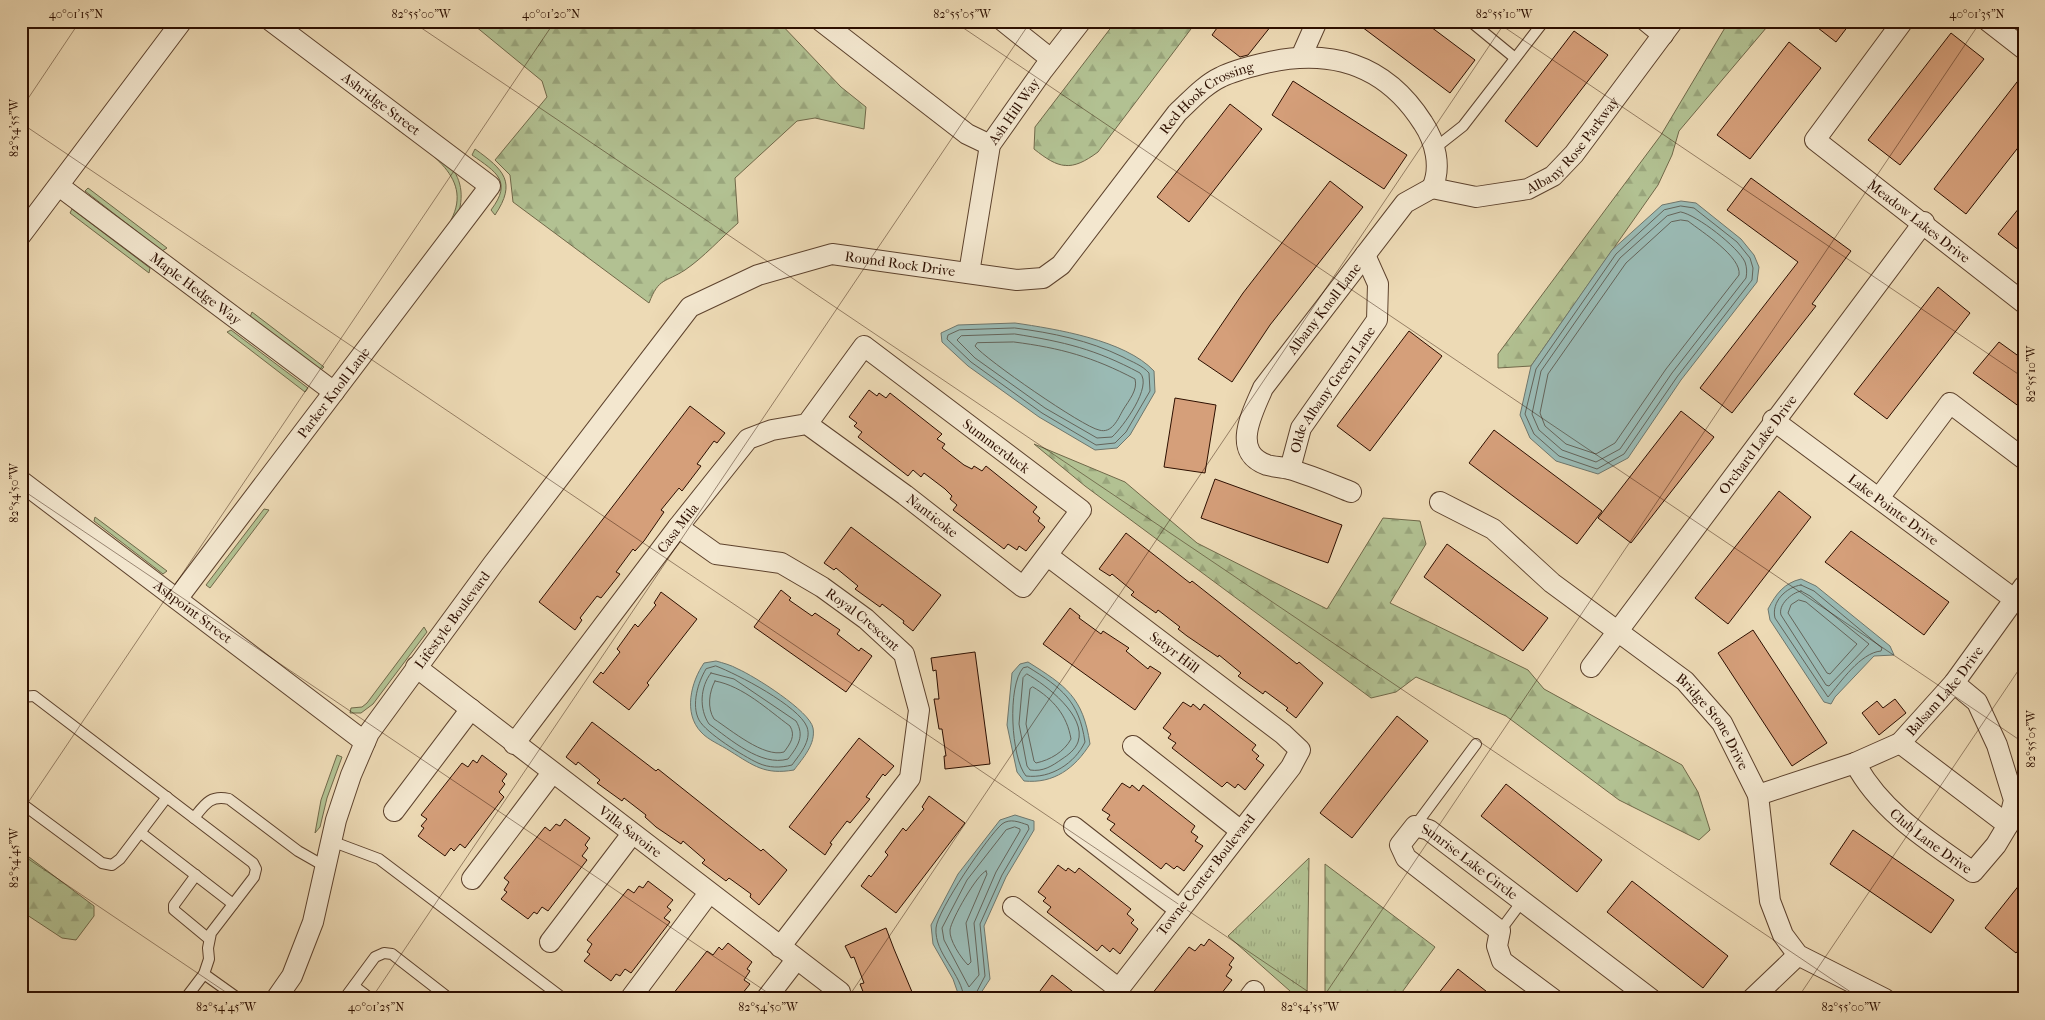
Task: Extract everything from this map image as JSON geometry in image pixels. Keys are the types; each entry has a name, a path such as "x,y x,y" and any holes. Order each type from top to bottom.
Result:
{"street":[{"path":"21,235 182,21"},
{"name":"Ashridge Street","path":"271,21 490,186"},
{"path":"820,21 967,134 990,145"},
{"path":"1003,21 1052,59"},
{"name":"Ash Hill Way","path":"969,273 990,145 1081,21"},
{"path":"1301,57 1317,21"},
{"path":"1646,21 1668,28"},
{"name":"Meadow Lakes Drive","path":"1903,21 1815,140 1924,222 2024,303"},
{"path":"1988,21 2024,49"},
{"name":"Albany Rose Parkway","path":"1432,188 1476,197 1528,189 1553,176 1574,154 1668,28"},
{"name":"Red Hook Crossing","path":"969,273 1017,280 1044,278 1061,265 1177,113 1197,94 1221,77 1274,61 1301,57 1340,59 1370,71 1391,85 1412,105 1428,131 1435,148 1437,177 1432,188"},
{"name":"Maple Hedge Way","path":"59,186 334,392"},
{"name":"Parker Knoll Lane","path":"177,599 490,186"},
{"name":"Albany Knoll Lane","path":"1290,469 1265,464 1247,450 1248,423 1263,388 1405,203 1432,188"},
{"name":"Orchard Lake Drive","path":"1591,667 1924,222"},
{"name":"Round Rock Drive","path":"718,294 758,275 832,254 969,273"},
{"name":"Olde Albany Green Lane","path":"1290,469 1302,428 1314,406 1358,350 1377,320 1378,284 1365,255"},
{"name":"Lifestyle Boulevard","path":"276,999 292,976 313,922 331,841 348,784 369,733 416,667 690,307 718,294"},
{"name":"Summerduck","path":"807,424 864,346 1081,510 1048,556"},
{"path":"1879,498 1950,403 2024,459"},
{"name":"Lake Pointe Drive","path":"1774,420 1879,498 2019,593"},
{"name":"Casa Mila","path":"514,744 678,527 748,439 772,430 807,424"},
{"name":"Nanticoke","path":"807,424 905,495 1023,587 1048,556"},
{"path":"1290,469 1352,492"},
{"name":"Ashpoint Street","path":"21,481 365,742"},
{"name":"Bridge Stone Drive","path":"1440,502 1493,529 1552,583 1685,681 1722,723 1758,795 1770,900 1783,935 1798,955 1885,999"},
{"name":"Royal Crescent","path":"678,527 716,554 781,563 822,587 866,619 904,654 918,710 910,778 780,947"},
{"name":"Satyr Hill","path":"1048,556 1283,734 1300,750"},
{"name":"Balsam Lake Drive","path":"1758,795 1855,763 1900,743 1954,683 2019,593"},
{"name":"Villa Savoire","path":"416,667 840,992 841,999"},
{"name":"Club Lane Drive","path":"1855,763 1867,785 1885,804 1919,834 1973,872 1996,845 2008,826 2014,800 1997,745 1977,702 1954,683"},
{"path":"394,811 471,708"},
{"path":"1900,743 2008,826"},
{"path":"1133,746 1241,831"},
{"name":"Towne Center Boulevard","path":"1115,994 1291,767 1300,750"},
{"path":"472,880 552,773"},
{"name":"Sunrise Lake Circle","path":"1500,931 1406,858 1400,845 1415,826 1429,830 1651,999"},
{"path":"1074,827 1180,910"},
{"path":"550,942 632,834"},
{"path":"630,999 709,893"},
{"path":"1013,907 1115,994"},
{"path":"1500,931 1497,946 1502,961 1553,999"},
{"path":"1752,999 1798,955"},
{"path":"766,999 796,960"}],"lane":[{"path":"1470,21 1516,58"},
{"path":"1435,148 1463,126 1544,21"},
{"path":"21,697 34,696 253,863 256,869 254,877 209,939 209,959 204,974 185,999"},
{"path":"1415,826 1476,744"},
{"path":"21,803 102,863 112,865 120,859 167,797"},
{"path":"194,818 207,801 218,797 228,799 298,851 326,867"},
{"path":"141,833 233,904"},
{"path":"331,841 379,859 564,999"},
{"path":"196,875 174,904 174,910 209,939"},
{"path":"1500,931 1523,900"},
{"path":"344,999 375,957 384,953 392,954 450,999"},
{"path":"204,974 239,999"},
{"path":"354,986 371,999"}],"green space":[{"path":"469,21 778,21 841,87 866,107 864,129 815,118 797,121 735,178 738,223 692,265 663,282 656,289 649,303 513,202 510,175 495,160 547,97 542,81"},
{"path":"1116,21 1197,21 1098,152 1080,163 1072,165 1065,166 1051,161 1034,149 1035,127"},
{"path":"1729,21 1772,21 1679,131 1672,155 1658,185 1531,366 1498,368 1498,354 1661,135"},
{"path":"398,124 437,153 456,174 460,187 461,203 456,221 451,220 457,204 456,190 451,177 431,154 393,126"},
{"path":"475,149 500,170 504,178 506,185 505,194 502,204 495,215 491,210 501,192 501,184 494,172 472,155"},
{"path":"88,188 167,248 162,251 85,191"},
{"path":"72,209 150,268 149,273 70,213"},
{"path":"252,312 324,367 320,371 250,317"},
{"path":"231,330 308,388 305,392 227,332"},
{"path":"1034,444 1125,482 1197,543 1327,609 1383,518 1420,521 1426,544 1390,603 1528,670 1544,689 1682,765 1698,792 1710,830 1699,840 1619,800 1506,716 1416,677 1396,692 1371,698 1085,486"},
{"path":"264,509 269,510 210,588 206,585"},
{"path":"95,517 167,571 163,574 94,521"},
{"path":"424,627 427,632 373,704 361,713 350,713 351,708 362,707 367,703"},
{"path":"337,755 342,757 327,798 320,827 315,833 321,800"},
{"path":"21,851 94,906 94,916 76,940 62,938 21,911"},
{"path":"1309,858 1307,999 1299,999 1228,936"},
{"path":"1325,864 1435,947 1397,999 1325,999"}],"water":[{"path":"1681,201 1696,203 1741,239 1754,255 1759,267 1757,282 1681,380 1628,458 1598,474 1556,461 1530,438 1520,415 1531,366 1612,250 1662,205"},
{"path":"1015,323 1069,333 1108,344 1126,351 1154,371 1155,392 1130,435 1117,448 1095,450 1039,417 968,366 942,342 941,333 958,325"},
{"path":"1801,579 1816,586 1890,646 1894,655 1874,656 1835,697 1831,704 1824,702 1770,620 1768,609 1777,594 1785,586"},
{"path":"716,661 746,673 768,686 792,704 810,721 813,728 813,740 794,770 775,771 753,765 707,738 695,724 692,716 691,698 696,679 704,663"},
{"path":"1028,662 1053,678 1071,694 1083,715 1090,744 1078,760 1063,773 1045,780 1024,781 1017,772 1007,725 1012,673 1020,664"},
{"path":"1015,815 1034,821 1034,830 1006,877 984,926 990,979 977,999 960,999 953,979 933,944 931,925 958,874 1000,820"}],"building":[{"path":"1222,21 1275,21 1248,55 1240,57 1212,35"},
{"path":"1354,21 1423,21 1475,60 1450,93"},
{"path":"1809,21 1852,21 1836,42"},
{"path":"1574,31 1608,55 1537,147 1505,121"},
{"path":"1951,33 1984,59 1900,165 1868,140"},
{"path":"1789,42 1821,68 1750,159 1717,135"},
{"path":"2024,73 2024,140 1966,214 1934,189"},
{"path":"1293,81 1407,155 1384,189 1272,115"},
{"path":"1230,104 1262,129 1189,222 1157,197"},
{"path":"1751,178 1851,251 1812,304 1816,306 1732,413 1700,388 1798,262 1727,210"},
{"path":"1330,181 1363,207 1270,325 1232,382 1198,359 1243,293"},
{"path":"2024,202 2024,254 1998,234"},
{"path":"1938,287 1970,313 1887,419 1854,394"},
{"path":"1409,331 1442,356 1370,451 1337,426"},
{"path":"1999,342 2024,360 2024,410 1973,373"},
{"path":"869,390 877,396 879,393 886,398 890,393 942,434 937,439 945,444 942,448 972,469 974,466 982,471 986,466 1037,507 1033,512 1040,518 1038,521 1045,527 1026,551 1019,546 1017,550 1008,544 1004,549 953,510 957,505 950,499 952,496 945,489 924,473 921,477 913,470 908,476 858,437 862,432 854,426 857,423 849,417"},
{"path":"1175,398 1216,405 1205,473 1164,467"},
{"path":"690,406 725,433 717,443 714,441 697,464 701,466 682,491 679,488 661,510 664,512 644,541 635,551 633,549 616,572 620,574 601,598 597,596 580,618 582,620 575,630 539,602"},
{"path":"1681,411 1714,437 1631,543 1598,518"},
{"path":"1494,430 1602,511 1577,544 1469,463"},
{"path":"1215,479 1342,525 1328,563 1201,518"},
{"path":"1779,491 1811,517 1728,624 1695,598"},
{"path":"851,527 941,595 913,631 903,623 904,621 882,604 880,607 855,589 858,586 836,568 834,570 824,563"},
{"path":"1851,531 1949,602 1924,635 1825,562"},
{"path":"1126,533 1190,583 1192,581 1297,664 1299,662 1323,683 1296,718 1286,710 1288,708 1265,691 1263,694 1238,676 1241,673 1219,655 1218,657 1187,636 1178,629 1180,627 1158,610 1156,613 1131,595 1134,592 1112,574 1110,576 1099,569"},
{"path":"1447,544 1548,618 1523,651 1424,577"},
{"path":"781,590 791,598 789,600 812,616 815,613 840,630 837,634 859,651 861,648 872,656 846,692 754,627"},
{"path":"661,592 697,619 647,683 649,685 629,710 593,682 601,672 603,674 620,652 617,649 635,624 638,627 656,605 654,603"},
{"path":"1070,608 1080,616 1079,618 1101,634 1103,631 1129,648 1126,651 1148,669 1150,666 1161,673 1135,710 1043,644"},
{"path":"1753,630 1827,743 1792,766 1718,653"},
{"path":"975,652 990,764 945,769 944,756 946,756 942,729 939,729 934,699 939,699 936,670 933,671 931,658"},
{"path":"1895,699 1906,713 1879,735 1862,713 1877,701 1883,708"},
{"path":"1183,702 1191,707 1193,704 1200,710 1204,704 1256,745 1252,750 1259,756 1256,759 1264,765 1245,790 1238,784 1235,788 1227,782 1222,787 1172,748 1176,743 1168,738 1171,734 1163,728"},
{"path":"1397,716 1428,741 1352,838 1320,813"},
{"path":"592,722 656,771 658,769 761,851 763,849 787,870 759,905 750,897 751,894 729,878 726,881 702,863 705,860 683,841 681,844 656,827 645,817 646,815 624,798 622,801 597,783 600,780 578,762 576,765 566,757"},
{"path":"859,738 894,766 885,776 883,774 866,797 870,799 850,823 847,821 830,843 832,844 825,855 789,827"},
{"path":"482,755 507,774 502,781 505,784 499,792 504,797 465,848 460,844 454,851 451,848 445,856 418,836 424,828 421,826 427,819 421,815 462,763 468,767 473,760 477,763"},
{"path":"1122,783 1130,788 1132,785 1139,791 1143,785 1195,826 1191,832 1198,837 1195,841 1203,846 1184,871 1177,866 1174,869 1166,863 1161,869 1110,830 1115,824 1107,819 1110,815 1102,810"},
{"path":"1506,784 1602,860 1577,892 1481,816"},
{"path":"929,796 965,823 896,913 861,886 869,875 871,877 888,855 885,852 903,828 906,831 924,809 922,807"},
{"path":"565,819 590,838 585,845 588,848 582,856 587,860 548,911 542,907 537,914 534,912 528,919 501,899 507,892 504,890 509,882 504,878 545,827 550,831 556,824 560,826"},
{"path":"1853,830 1954,900 1931,933 1830,864"},
{"path":"1058,865 1066,871 1068,868 1075,873 1079,868 1131,909 1127,914 1134,920 1131,923 1138,929 1120,954 1113,948 1110,952 1102,945 1097,951 1047,912 1051,907 1043,901 1046,898 1038,892"},
{"path":"2024,879 2024,944 2016,953 1985,928"},
{"path":"648,881 673,900 667,907 671,910 664,918 670,922 631,973 625,969 620,976 616,974 611,981 584,961 590,954 587,952 592,944 587,940 628,889 634,893 639,886 643,888"},
{"path":"1632,881 1728,956 1703,988 1607,912"},
{"path":"886,928 915,999 866,999 860,984 864,983 854,957 851,958 845,946"},
{"path":"1209,939 1234,958 1229,965 1232,967 1226,976 1232,980 1217,999 1148,999 1189,947 1195,951 1201,944 1204,946"},
{"path":"728,943 752,962 747,969 750,971 744,980 750,984 738,999 669,999 707,951 713,955 719,947 722,950"},
{"path":"1458,969 1496,999 1434,999"},
{"path":"1052,975 1082,999 1034,999"}]}
